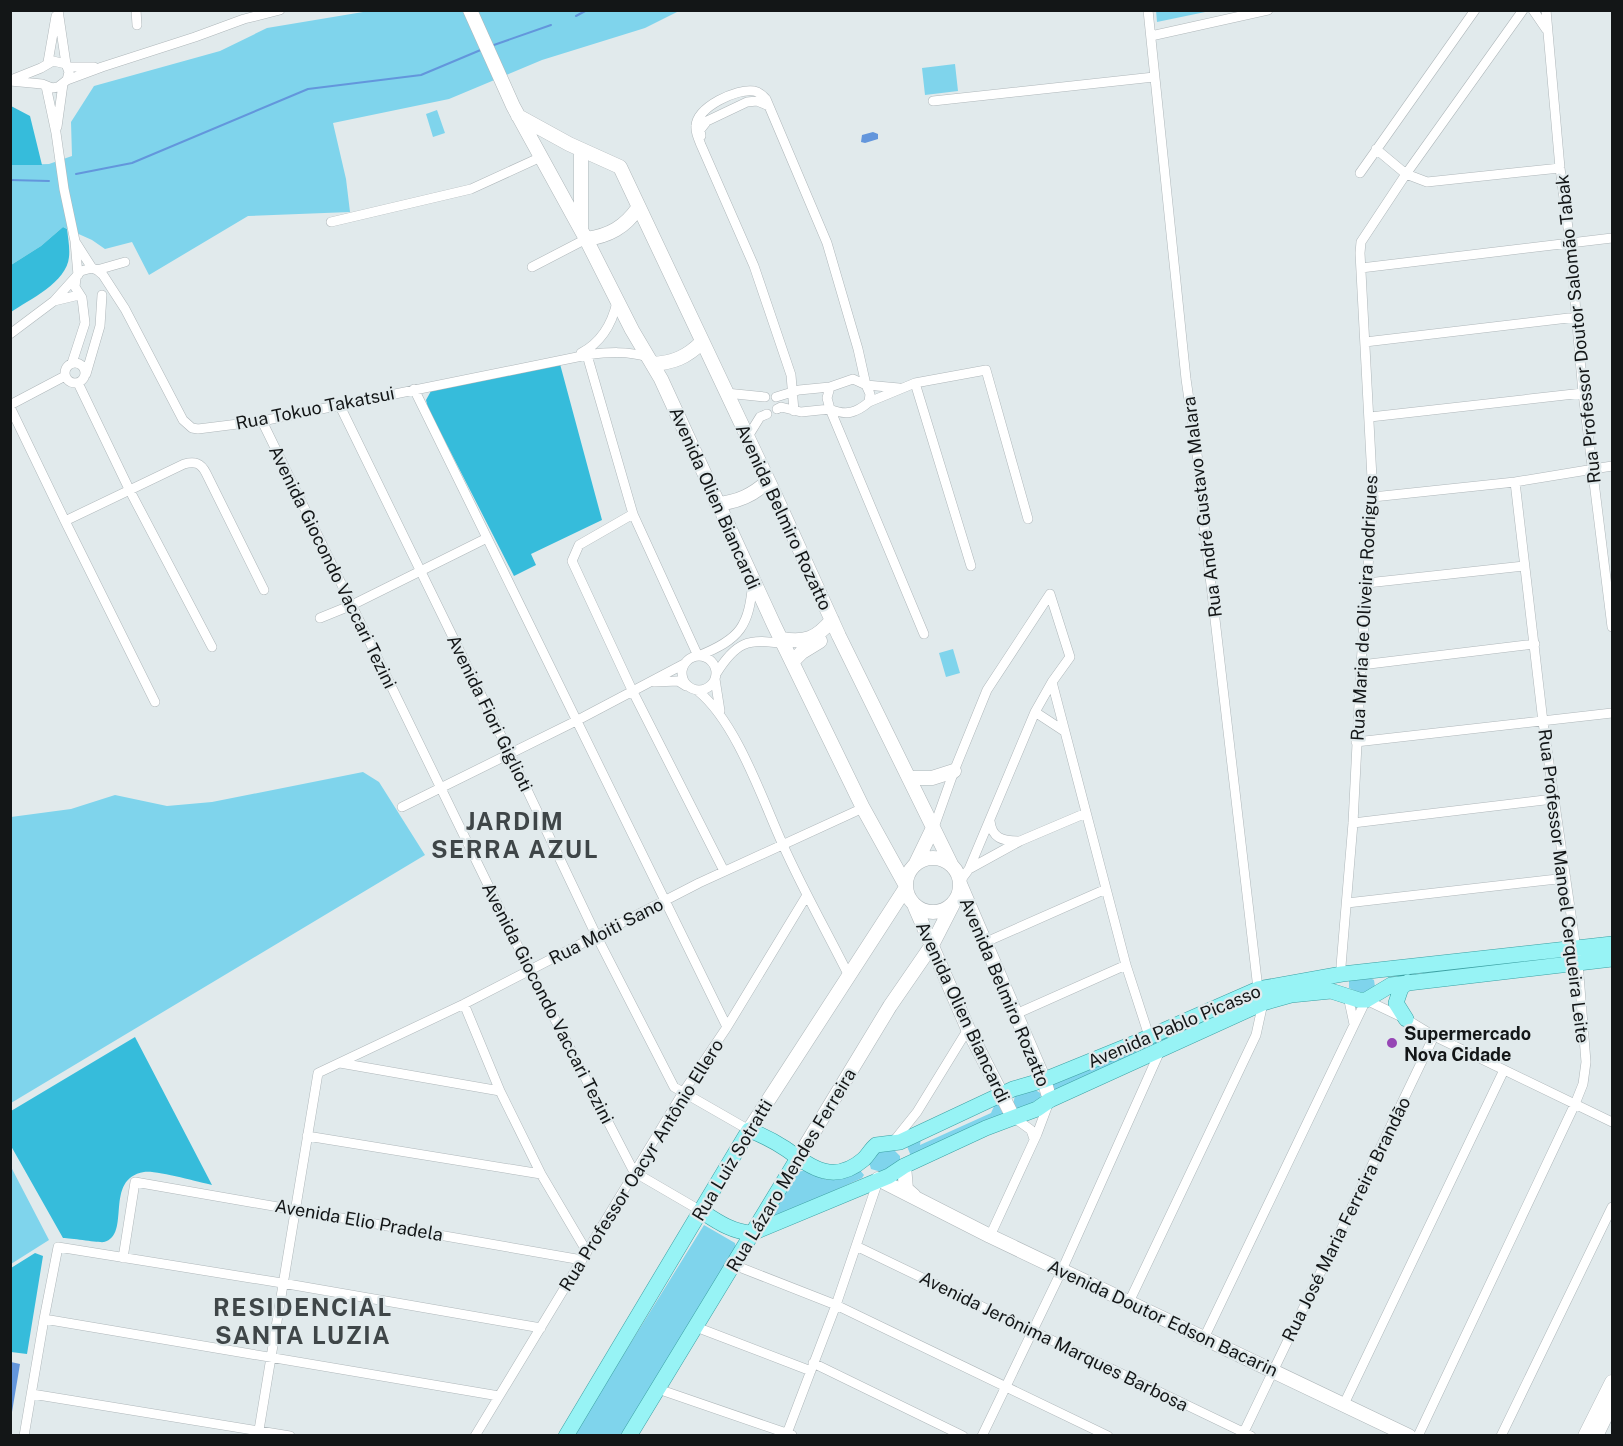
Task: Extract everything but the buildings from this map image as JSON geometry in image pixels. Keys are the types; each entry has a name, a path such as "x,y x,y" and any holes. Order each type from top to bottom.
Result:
{"main road":[{"name":"Avenida Pablo Picasso","path":"1382,988 1577,955 1612,944"},
{"name":"Avenida Pablo Picasso","path":"798,1158 831,1174 854,1166 865,1158 876,1145 896,1142 1029,1083 1044,1080 1149,1036 1261,996 1342,974 1577,955 1612,959"},
{"path":"1366,1000 1382,988 1377,976 1371,971"},
{"path":"1342,974 1348,996"},
{"path":"1406,1019 1396,1003 1401,988 1408,982"},
{"name":"Avenida Pablo Picasso","path":"752,1233 897,1172 904,1166 1013,1117 1037,1109 1050,1100 1161,1048 1261,996 1331,991 1366,1000"},
{"name":"Avenida Fiori Giglioti","path":"749,1130 763,1135 798,1158"},
{"name":"Rua Luiz Sotratti","path":"566,1436 749,1130"},
{"path":"896,1142 906,1158 904,1166"},
{"name":"Rua Lázaro Mendes Ferreira","path":"629,1436 798,1158"},
{"path":"865,1158 872,1175 878,1179"},
{"path":"701,1211 737,1232 752,1233"}],"street":[{"path":"10,334 54,301 77,277 81,271 127,261 106,280 100,326 86,374 78,383 70,382 65,376 66,368 72,363 85,323 81,296 75,287 77,277 75,241 64,189 56,133 39,74 45,65 57,10"},
{"path":"56,133 67,66 57,10"},
{"path":"136,10 136,25"},
{"path":"10,81 52,88 102,67 195,38 244,19 280,10"},
{"name":"Avenida Olien Biancardi","path":"470,10 521,122 584,235 617,302 662,379 782,642 863,808 905,886"},
{"path":"480,36 481,10"},
{"name":"Rua André Gustavo Malara","path":"1129,1302 1256,1035 1261,996 1205,538 1200,475 1186,379 1148,10"},
{"path":"1151,36 1268,10"},
{"path":"1360,173 1475,10"},
{"name":"Rua Professor Doutor Salomão Tabak","path":"1546,10 1583,393 1612,627"},
{"path":"1406,174 1520,14 1535,13 1548,31"},
{"path":"10,81 57,60 67,66 102,67"},
{"path":"933,102 1154,77"},
{"path":"794,411 791,375 754,266 701,145 696,126 700,115 706,108 745,91 760,93 770,106 827,243 870,394 869,402"},
{"path":"521,122 575,147"},
{"path":"331,222 471,189 541,157 553,145 575,147"},
{"path":"575,147 584,235"},
{"name":"Avenida Belmiro Rozatto","path":"575,147 620,167 839,636 932,830 951,864"},
{"path":"1376,149 1406,174 1427,182 1560,168"},
{"name":"Rua Maria de Oliveira Rodrigues","path":"1342,974 1373,497 1361,242 1406,174"},
{"path":"532,267 584,235 599,238 621,227 638,208"},
{"path":"1361,268 1612,238"},
{"path":"75,241 94,269 106,280"},
{"name":"Rua Tokuo Takatsui","path":"106,280 125,309 183,420 187,425 198,429 262,421 573,357 616,351 631,352 650,361"},
{"path":"54,301 81,296 93,300 103,294"},
{"path":"103,294 125,309"},
{"name":"Rua Tokuo Takatsui","path":"573,357 595,344 603,335 612,319 617,302"},
{"path":"1365,342 1577,317"},
{"path":"85,323 100,326"},
{"path":"650,361 666,364 680,360 702,342"},
{"path":"587,355 633,514 698,656"},
{"path":"662,379 684,364 710,359"},
{"path":"853,379 861,360"},
{"path":"72,363 83,366 86,374"},
{"path":"777,409 781,407 807,412 830,409 845,414 861,409 869,402 881,399 899,388 915,383 986,370 1028,519"},
{"path":"65,376 10,406 155,702"},
{"path":"776,397 792,392 830,387 853,379 866,385 899,388"},
{"path":"78,383 130,491 212,647"},
{"path":"915,383 971,566"},
{"path":"830,387 827,398 830,409 924,634"},
{"path":"414,389 727,1027"},
{"path":"726,393 760,397 764,415 747,438"},
{"path":"1370,417 1583,393"},
{"name":"Avenida Fiori Giglioti","path":"339,404 596,935 674,1087 682,1094 749,1130"},
{"path":"841,436 845,414"},
{"name":"Avenida Giocondo Vaccari Tezini","path":"262,421 530,969 634,1172"},
{"path":"65,521 184,464 197,463 206,473 264,590"},
{"path":"1373,497 1515,482 1612,466"},
{"path":"720,510 758,491 768,481"},
{"name":"Rua Professor Manoel Cerqueira Leite","path":"1418,1436 1575,1104 1583,1084 1587,1062 1577,955 1553,799 1515,482"},
{"path":"720,510 775,495"},
{"path":"633,514 579,544 572,561 632,690 724,871"},
{"path":"320,618 352,605 487,538"},
{"path":"1366,583 1524,566"},
{"path":"402,807 576,721 688,660 722,647 740,630 750,608 753,581"},
{"path":"916,863 927,858 940,858 951,864 960,883 960,891 953,904 934,912 915,907 908,899 905,886 908,872 916,863 932,830 987,690 1050,594 1070,657 1035,712 969,869 960,883"},
{"path":"698,691 709,687 727,656 743,644 762,640 795,642 810,639 823,632 832,621"},
{"path":"792,662 813,644 839,636"},
{"path":"1361,665 1535,645"},
{"path":"698,656 704,656 713,663 720,713"},
{"path":"684,664 682,676 687,686"},
{"path":"645,683 662,680 678,681 710,700 720,713 755,779 807,895 849,976"},
{"path":"1052,682 1126,965 1149,1036"},
{"path":"1035,712 1064,731"},
{"path":"1356,742 1543,722 1612,712"},
{"path":"909,778 932,778 954,771"},
{"path":"1353,822 1553,799"},
{"name":"Rua Moiti Sano","path":"307,1136 318,1074 464,1004 724,871 863,808"},
{"path":"969,869 1020,841 1086,813"},
{"path":"990,818 991,830 1001,840 1020,841"},
{"path":"1347,903 1566,878"},
{"name":"Avenida Belmiro Rozatto","path":"960,883 1044,1080 1050,1100"},
{"name":"Rua Luiz Sotratti","path":"749,1130 905,886"},
{"path":"986,942 1106,889"},
{"name":"Rua Professor Oacyr Antônio Ellero","path":"475,1436 634,1172 727,1027 807,895"},
{"name":"Rua Lázaro Mendes Ferreira","path":"798,1158 912,973 932,945 953,904"},
{"name":"Avenida Olien Biancardi","path":"915,907 968,1029 1013,1117"},
{"path":"1016,1014 1126,965"},
{"path":"912,973 928,969 943,972"},
{"path":"1382,988 1406,1019"},
{"path":"1348,996 1354,1024"},
{"path":"1204,1338 1366,1000 1406,1019 1434,1036 1612,1122"},
{"path":"464,1004 500,1091 584,1256"},
{"path":"896,1142 968,1029"},
{"name":"Rua José Maria Ferreira Brandão","path":"1246,1434 1273,1371 1434,1036"},
{"path":"982,1436 1062,1270 1161,1048"},
{"path":"340,1063 500,1091"},
{"path":"1344,1404 1504,1070"},
{"path":"990,1236 1050,1100"},
{"path":"1013,1117 1031,1130 1034,1139"},
{"path":"258,1433 307,1136 541,1174"},
{"path":"904,1166 906,1189 918,1200"},
{"path":"634,1172 701,1211"},
{"path":"658,1389 789,1435 878,1179"},
{"name":"Avenida Doutor Edson Bacarin","path":"878,1179 990,1236 1409,1436"},
{"name":"Avenida Elio Pradela","path":"123,1258 135,1182 584,1256"},
{"path":"1501,1436 1612,1207"},
{"name":"Avenida Jerônima Marques Barbosa","path":"856,1246 1246,1434"},
{"path":"24,1436 58,1247 541,1328"},
{"path":"734,1265 836,1305 1108,1436"},
{"path":"44,1319 499,1396"},
{"path":"696,1328 812,1367 963,1436"},
{"path":"1585,1436 1612,1382"},
{"path":"32,1394 258,1433 290,1436"},
{"path":"1596,1436 1612,1403"}],"shaded area":[{"path":"1156,10 1210,10 1210,11 1157,22"},
{"path":"369,11 679,11 645,28 542,60 449,99 333,123 346,179 350,212 248,216 149,275 132,242 105,249 92,240 63,227 41,246 11,265 11,165 49,164 72,156 71,122 94,86 220,51 267,28"},
{"path":"955,64 958,91 925,95 922,68"},
{"path":"11,106 30,116 42,165 11,165"},
{"path":"437,110 445,133 433,137 426,114"},
{"path":"873,132 878,134 878,139 861,142 862,135"},
{"path":"63,227 67,229 69,243 67,266 55,282 11,312 11,265 41,246"},
{"path":"560,364 602,520 531,554 536,565 514,576 426,400 431,391 437,388"},
{"path":"953,649 960,673 946,677 939,653"},
{"path":"363,772 379,782 425,855 11,1103 11,817 71,809 115,795 167,806 212,802"},
{"path":"1370,978 1374,980 1375,987 1362,994 1349,988 1350,979"},
{"path":"1252,1000 1051,1094 1048,1084"},
{"path":"135,1037 212,1185 167,1174 144,1172 132,1177 124,1185 116,1229 112,1237 104,1242 63,1238 11,1146 11,1111"},
{"path":"1032,1088 1042,1094 1037,1103 1019,1110 1013,1105 1015,1095"},
{"path":"995,1104 999,1105 1004,1116 911,1156 906,1144 921,1138 920,1145 991,1113"},
{"path":"893,1149 900,1156 900,1161 885,1173 871,1169 869,1162 874,1152"},
{"path":"10,1165 49,1240 11,1264 10,1264"},
{"path":"859,1169 864,1175 862,1178 767,1221 798,1172 806,1170 821,1178 832,1180"},
{"path":"704,1225 735,1243 736,1249 621,1435 573,1436"},
{"path":"35,1253 43,1256 27,1354 11,1352 11,1268"},
{"path":"10,1362 20,1364 11,1418"}],"waterway":[{"path":"576,16 587,10"},
{"path":"491,46 551,25"},
{"path":"76,174 132,163 308,89 421,75 483,49"},
{"path":"10,180 49,181"}],"place":[{"name":"Supermercado Nova Cidade","path":"1392,1043"}],"district":[{"name":"JARDIM SERRA AZUL","path":"515,835"},
{"name":"RESIDENCIAL SANTA LUZIA","path":"303,1321"}]}
